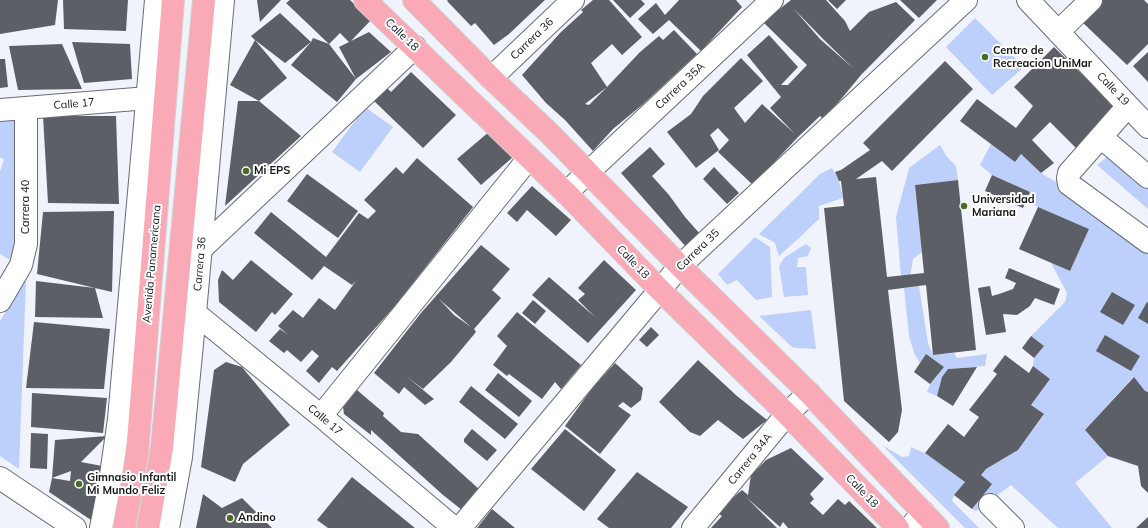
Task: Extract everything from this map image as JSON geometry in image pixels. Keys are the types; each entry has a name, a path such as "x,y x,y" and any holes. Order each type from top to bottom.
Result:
{"main road":[{"name":"Avenida Panamericana","path":"124,528 137,454 173,0"},
{"path":"414,0 809,393 916,520 938,528"},
{"name":"Calle 18","path":"369,1 566,193 660,290 787,414 898,528"},
{"path":"148,528 162,448 204,4"}],"street":[{"path":"101,528 110,482 119,419 156,0"},
{"name":"Carrera 36","path":"168,528 181,457 196,313 223,0"},
{"name":"Carrera 36","path":"491,78 573,0"},
{"name":"Carrera 35A","path":"566,193 772,0"},
{"name":"Carrera 35","path":"460,528 680,266 966,0"},
{"name":"Calle 19","path":"1028,0 1148,126"},
{"path":"1058,32 1091,0"},
{"path":"201,249 415,47"},
{"name":"Calle 17","path":"0,110 148,98"},
{"path":"1128,106 1069,173 1068,178 1070,184 1148,242"},
{"name":"Carrera 40","path":"0,301 21,265 26,244 26,108"},
{"path":"1101,137 1148,177"},
{"path":"321,416 529,158"},
{"name":"Calle 17","path":"196,313 454,528"},
{"name":"Carrera 34A","path":"693,528 787,414 809,393"},
{"path":"0,478 76,528"},
{"path":"990,505 1013,528"}],"shaded area":[{"name":"Centro de Recreacion UniMar","path":"975,18 1024,67 992,95 946,47"},
{"path":"365,107 393,127 360,172 332,152"},
{"path":"23,120 19,265 0,254 0,171 4,160 0,157 0,121"},
{"path":"991,144 1015,162 1021,154 1041,173 1064,187 1085,211 1148,253 1148,392 1145,391 1133,377 1085,430 1108,456 1075,483 1112,528 1058,528 1011,485 976,511 972,509 981,475 986,469 1018,450 1044,415 1031,405 1050,379 1033,366 1034,358 1044,346 1031,336 1065,302 1067,293 1051,263 1070,271 1089,229 1038,207 1027,200 1030,192 992,175 980,165"},
{"path":"940,145 947,157 956,166 958,180 915,185 922,252 913,259 910,277 901,276 896,217 909,168"},
{"path":"1112,153 1148,188 1148,209 1097,165"},
{"path":"832,168 839,181 843,198 819,206 819,219 779,256 775,243 759,234 820,174"},
{"path":"755,237 770,247 772,297 756,300 737,280 727,285 718,274"},
{"path":"806,244 811,248 808,256 798,258 797,267 806,267 808,295 784,297 779,266 785,257"},
{"path":"26,279 19,469 0,456 0,321"},
{"path":"919,286 928,343 933,355 954,353 957,358 987,354 985,366 948,369 942,377 937,396 927,392 930,384 944,367 926,355 920,363 914,353 909,336 904,288"},
{"path":"811,310 816,349 792,347 759,316"},
{"path":"882,445 902,457 909,456 911,447 925,453 965,482 954,495 952,501 979,528 965,528"}],"building":[{"path":"0,0 58,0 55,25 0,34"},
{"path":"63,0 128,0 126,31 64,29"},
{"path":"257,0 281,0 260,22"},
{"path":"290,0 350,0 371,20 351,41 369,32 391,52 356,79 339,47 349,42 340,33 329,44 286,3"},
{"path":"545,0 509,34 494,45 475,23 471,26 447,1"},
{"path":"593,0 609,0 642,37 622,55 612,44 591,63 607,87 640,52 659,36 663,40 674,30 697,54 642,105 613,129 593,151 565,120 546,103 522,75 561,32 583,12 581,10","holes":["607,87 589,105 585,104"]},
{"path":"613,0 641,0 645,4 630,18"},
{"path":"679,0 736,0 742,7 701,51 669,20 653,34 638,19 656,3 665,15"},
{"path":"791,0 826,0 845,21 850,31 869,12 896,2 915,20 861,75 823,119 820,116 753,185 718,152 729,140 718,128 710,135 719,150 696,168 667,132 691,114 703,96 741,58 763,81 734,108 745,123 762,104 795,134 770,108 781,97 747,55 769,35 798,67 781,85 788,85 807,65 763,22","holes":["793,8 854,69 820,39"]},
{"path":"828,0 846,0 837,9"},
{"path":"900,0 937,0 919,18"},
{"path":"1098,0 1144,0 1148,4 1148,44 1127,65 1079,19"},
{"path":"280,13 311,42 285,63 251,36"},
{"path":"313,38 329,44 356,79 337,102 291,65"},
{"path":"255,40 287,78 259,101 230,85"},
{"path":"72,42 130,44 132,79 84,83"},
{"path":"62,44 82,89 18,90 9,46"},
{"path":"1054,47 1120,112 1080,152 1050,122 1032,140 1054,163 1041,173 1021,154 1015,162 960,121 977,99 1016,128 1033,106 1014,87"},
{"path":"1148,52 1148,82 1133,66"},
{"path":"0,59 5,59 8,87 0,88"},
{"path":"945,61 973,89 892,171 882,161 856,179 876,177 887,277 924,273 915,185 958,180 976,350 933,355 926,285 888,290 902,410 898,432 889,442 844,401 824,208 844,206 841,181 839,181 835,172 841,170 870,150 863,143"},
{"path":"411,72 456,115 423,148 374,101 387,88 391,92"},
{"name":"Mi EPS","path":"238,101 259,101 301,136 225,206"},
{"path":"43,116 116,116 119,204 48,203"},
{"path":"490,131 513,157 481,185 457,159"},
{"path":"650,147 665,164 652,176 701,235 687,248 621,173"},
{"path":"417,158 473,207 394,307 337,371 332,367 319,383 306,371 319,356 312,350 301,362 287,350 284,353 269,341 280,329 288,335 278,326 293,310 303,318 319,298 335,310 356,281 352,285 324,266 312,280 254,233 271,212 326,257 359,213 368,219 376,211 364,200 396,167 403,174"},
{"path":"714,167 739,193 727,204 703,179"},
{"path":"307,174 358,211 338,238 287,201"},
{"path":"992,175 1030,192 1023,208 985,191"},
{"path":"532,186 571,220 556,236 527,210 517,222 507,213"},
{"path":"1038,207 1089,229 1070,271 1019,249"},
{"path":"114,211 112,292 37,274 43,212"},
{"path":"481,245 510,269 492,290 501,298 474,329 476,332 451,362 423,389 405,375 434,399 425,405 404,387 399,394 374,373 421,313","holes":["439,299 471,327 454,315"]},
{"path":"251,260 293,294 275,315 272,312 256,332 219,302 218,280 222,270 233,280"},
{"path":"604,260 636,290 588,343 532,295 549,277 595,317 578,300 585,294 578,288"},
{"path":"1009,268 1060,289 1054,305 1035,298 1030,306 1017,315 1003,314 1006,332 986,335 978,288 990,286 992,296 1013,289 1016,283 1005,278"},
{"path":"36,281 95,288 103,318 35,317"},
{"path":"1112,292 1135,305 1123,325 1100,312"},
{"path":"533,300 546,311 535,324 522,313"},
{"path":"1147,302 1148,303 1148,324 1138,318"},
{"path":"517,312 581,365 561,389 555,382 542,399 509,374 507,376 493,365 507,346 497,336"},
{"path":"34,322 110,329 104,389 26,388"},
{"path":"651,327 659,335 647,347 639,340"},
{"path":"1105,335 1140,356 1131,371 1096,351"},
{"path":"1031,336 1044,346 1034,358 1022,348"},
{"path":"926,354 944,367 930,384 914,372"},
{"path":"1005,355 1029,373 1033,366 1050,379 1031,405 1044,414 1018,450 986,469 981,475 992,484 972,509 954,495 965,482 925,453 948,424 964,437 979,417 969,410 997,374 993,371"},
{"path":"698,360 737,396 767,420 743,439 718,420 700,436 690,432 659,402"},
{"path":"226,362 242,367 290,425 243,464 235,482 201,467 214,370"},
{"path":"615,363 643,388 641,400 631,408 623,402 618,406 631,415 600,454 565,426 593,387"},
{"path":"977,367 953,406 937,396 942,377 948,369"},
{"path":"498,373 532,401 519,417 485,390"},
{"path":"1134,377 1145,391 1148,392 1148,493 1141,486 1138,466 1108,456 1085,430"},
{"path":"471,386 518,424 505,439 459,402"},
{"path":"357,390 384,413 383,416 401,432 418,434 480,490 462,510 443,495 371,430 371,435 344,414 343,407"},
{"path":"32,393 107,398 103,433 31,427"},
{"path":"472,429 497,450 487,461 464,442 464,439"},
{"path":"565,429 616,470 584,511 531,469"},
{"path":"31,433 48,434 47,469 30,468"},
{"path":"107,436 81,462 102,466 91,520 49,492 52,478 55,440","holes":["71,471 70,481 52,478"]},
{"path":"791,448 824,479 810,494 814,499 810,503 823,515 838,499 845,505 849,501 877,528 788,528 783,522 780,527 746,497 777,528 711,528 722,516 716,512 742,490 748,495 751,475 766,460"},
{"path":"637,472 688,507 671,528 609,528 597,519"},
{"path":"352,477 415,528 328,528 317,520"},
{"name":"Andino","path":"203,494 222,508 242,498 272,528 196,528"},
{"path":"492,509 515,528 477,528"},
{"path":"1148,517 1148,528 1136,528"}],"place":[{"name":"Centro de Recreacion UniMar","path":"985,57"},
{"name":"Mi EPS","path":"246,171"},
{"name":"Universidad Mariana","path":"964,206"},
{"name":"Gimnasio Infantil Mi Mundo Feliz","path":"79,484"},
{"name":"Andino","path":"230,518"}]}
